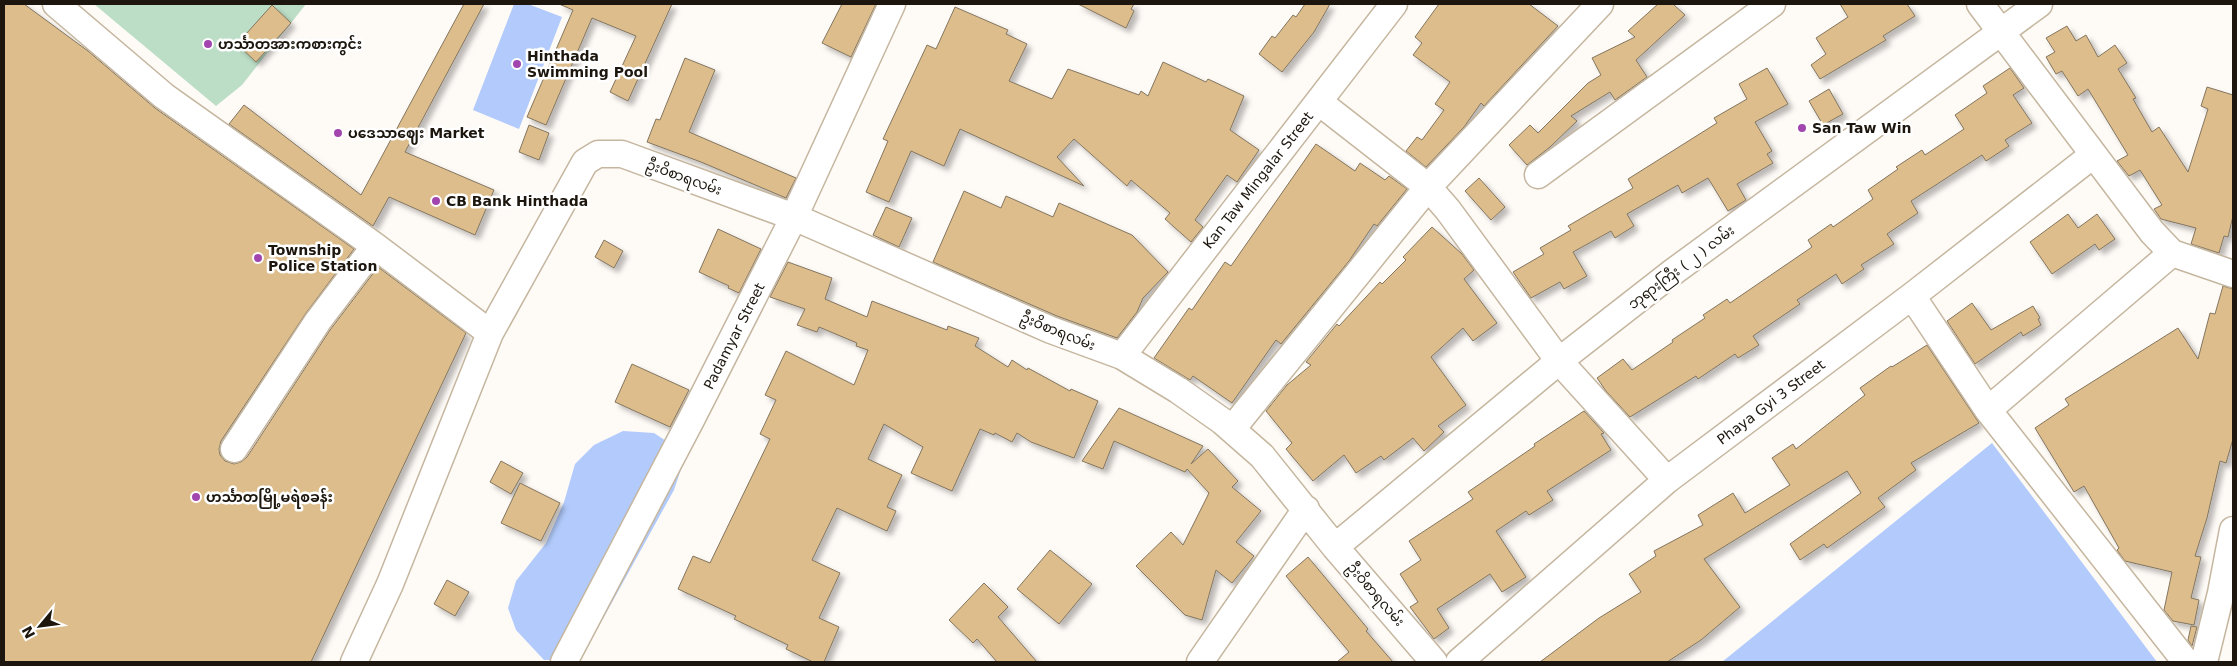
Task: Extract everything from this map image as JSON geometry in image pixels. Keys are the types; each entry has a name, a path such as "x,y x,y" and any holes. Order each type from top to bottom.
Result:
{"street":[{"path":"56,4 164,96 375,246 490,333 390,584 354,662"},
{"name":"Padamyar Street","path":"564,662 794,217 892,4"},
{"name":"Kan Taw Mingalar Street","path":"1122,356 1394,4"},
{"path":"1232,429 1428,187 1600,4"},
{"path":"1538,175 1772,4"},
{"path":"1980,4 2152,232 2172,253 2233,274"},
{"name":"ဘုရားကြီး ( ၂ ) လမ်း","path":"1335,547 1559,361 1673,272 2039,4"},
{"path":"1320,102 1428,187 1448,210 1559,361 1667,480"},
{"name":"ဦးဝိစာရလမ်း","path":"490,333 585,162 598,154 622,154 794,217 1051,330 1122,356 1178,390 1232,429 1262,456 1335,547 1434,662"},
{"name":"Phaya Gyi 3 Street","path":"1459,662 1667,480 1912,296 2093,155"},
{"path":"234,449 318,321 375,246"},
{"path":"1988,410 2172,253"},
{"path":"1912,296 1988,410 2186,662"},
{"path":"1200,662 1306,509"},
{"path":"2204,662 2221,593 2233,530"}],"green space":[{"name":"ဟင်္သာတအားကစားကွင်း","path":"94,4 306,4 242,85 216,106"}],"water":[{"name":"Hinthada Swimming Pool","path":"514,4 528,4 562,17 519,129 473,110"},
{"path":"623,431 654,433 686,454 674,490 589,644 576,659 544,660 516,630 508,608 516,581 546,543 564,502 575,464 594,445"},
{"path":"1992,443 2157,662 1722,662"}],"building":[{"name":"ဟင်္သာတမြို့မရဲစခန်း","path":"4,4 24,4 88,51 155,108 354,249 306,313 221,441 220,455 225,461 234,464 241,462 247,457 330,330 378,267 466,333 311,662 4,662"},
{"path":"464,4 484,4 405,152 494,190 475,235 389,197 373,226 229,124 244,105 361,195"},
{"path":"559,4 672,4 628,101 610,92 636,36 592,18 546,125 527,117 573,10"},
{"path":"842,4 876,4 851,57 822,43"},
{"path":"1078,4 1134,4 1131,9 1134,11 1126,28"},
{"path":"1305,4 1330,4 1314,32 1282,72 1259,54 1272,36 1275,38 1293,15 1296,17"},
{"path":"1439,4 1529,4 1558,26 1484,106 1481,103 1464,127 1426,167 1406,151 1417,137 1422,140 1444,110 1435,104 1450,82 1413,55 1422,43 1415,37"},
{"path":"1658,4 1673,4 1685,15 1636,60 1647,77 1615,100 1610,92 1571,116 1577,121 1550,147 1527,165 1509,145 1530,125 1538,133 1588,83 1601,75 1592,58 1635,37 1628,31"},
{"path":"1840,4 1907,4 1915,16 1883,36 1886,40 1820,79 1811,65 1826,54 1816,38 1848,17"},
{"path":"272,5 291,23 256,62 237,44"},
{"path":"955,7 1008,30 1006,34 1027,44 1009,81 1052,99 1068,69 1139,95 1141,91 1148,96 1163,62 1206,82 1208,79 1244,96 1230,130 1259,150 1237,182 1227,175 1195,220 1203,227 1191,242 1165,219 1170,213 1131,180 1127,186 1074,139 1057,157 1084,186 960,129 944,166 911,151 889,202 866,192 888,141 883,139 927,45 936,49"},
{"path":"2067,26 2076,41 2086,35 2098,57 2115,45 2127,63 2118,69 2136,98 2133,99 2152,132 2159,127 2188,172 2208,109 2201,106 2207,87 2233,95 2233,216 2228,237 2224,236 2219,253 2191,244 2196,228 2161,219 2154,209 2162,205 2140,170 2129,176 2117,161 2128,155 2088,89 2078,96 2062,71 2056,74 2046,57 2055,52 2046,38"},
{"path":"685,58 715,70 689,132 796,178 786,198 701,162 647,142 656,119 660,120"},
{"path":"1767,68 1788,104 1755,122 1772,151 1767,154 1773,163 1737,184 1746,200 1728,211 1708,178 1682,193 1678,185 1627,214 1634,226 1615,238 1611,231 1573,252 1587,276 1564,289 1560,282 1531,298 1513,272 1544,254 1540,248 1571,230 1568,226 1633,188 1628,179 1717,123 1714,118 1747,99 1739,84"},
{"path":"2010,68 2024,88 2013,95 2032,123 2005,140 2009,146 1986,161 1982,155 1911,201 1918,213 1887,234 1894,244 1861,265 1864,269 1842,284 1836,274 1797,300 1800,304 1753,336 1759,345 1738,358 1735,354 1698,379 1696,376 1630,417 1606,391 1597,378 1623,359 1632,370 1705,318 1703,315 1727,299 1730,303 1812,247 1808,240 1831,224 1833,227 1873,199 1868,190 1898,169 1896,167 1922,150 1925,155 1964,129 1955,115 1987,93 1983,86"},
{"path":"1829,89 1843,114 1823,125 1809,101"},
{"path":"529,125 549,133 539,160 519,152"},
{"path":"1316,144 1355,171 1360,163 1385,180 1389,176 1407,189 1377,226 1374,224 1349,261 1281,344 1276,340 1232,403 1193,376 1190,380 1154,358 1189,308 1192,310 1225,262 1231,266"},
{"path":"1479,178 1505,207 1491,220 1465,191"},
{"path":"964,191 1001,208 1006,196 1053,217 1059,203 1132,235 1168,272 1143,298 1137,312 1117,338 1057,316 933,262"},
{"path":"886,207 912,218 899,247 873,235"},
{"path":"2068,214 2078,228 2097,214 2115,239 2099,250 2095,244 2052,274 2030,242"},
{"path":"1432,227 1462,254 1474,270 1464,279 1497,323 1473,341 1463,328 1431,357 1466,405 1438,426 1444,432 1424,451 1413,438 1384,460 1381,456 1356,473 1344,455 1313,481 1286,449 1292,443 1266,411 1287,385 1311,365 1306,362 1337,324 1339,326 1380,282 1382,284 1406,260 1403,257"},
{"path":"718,229 761,249 739,293 728,288 729,286 699,272"},
{"path":"604,240 623,251 614,268 595,257"},
{"path":"788,262 832,278 825,299 867,317 872,301 947,330 948,326 979,338 975,346 1008,367 1012,360 1027,370 1028,368 1070,391 1071,389 1098,401 1074,458 1031,442 1017,433 1012,442 995,433 994,435 980,429 952,491 911,473 923,447 884,424 868,459 902,475 887,507 896,511 887,531 837,508 812,560 840,573 819,618 839,627 824,662 813,662 786,649 788,645 734,619 736,616 678,589 693,556 710,563 770,439 760,434 776,400 765,395 786,351 854,385 868,350 856,346 857,343 819,327 817,332 797,325 805,309 770,297"},
{"path":"2223,286 2233,289 2233,439 2226,463 2220,461 2207,518 2195,556 2201,557 2191,598 2199,600 2194,625 2173,621 2164,610 2172,572 2125,561 2117,550 2119,548 2084,486 2074,492 2035,428 2069,405 2065,399 2178,328 2198,359 2210,313 2215,314"},
{"path":"1972,303 1991,330 2033,306 2040,318 2038,319 2041,325 2023,336 2021,332 1975,364 1947,321"},
{"path":"1927,345 1979,423 1911,463 1916,470 1878,498 1885,507 1827,548 1824,544 1800,560 1790,544 1861,493 1847,471 1704,559 1740,607 1701,640 1667,662 1540,662 1599,618 1641,592 1629,574 1656,556 1654,551 1703,525 1698,515 1733,493 1745,513 1790,485 1772,458 1793,444 1796,449 1865,395 1860,388 1891,366"},
{"path":"632,364 689,390 670,427 615,402"},
{"path":"1119,408 1203,446 1191,464 1208,449 1238,481 1232,487 1261,511 1236,542 1254,556 1232,583 1216,570 1202,620 1185,615 1136,566 1171,532 1183,545 1209,493 1187,469 1185,472 1114,441 1103,469 1082,461"},
{"path":"1584,411 1604,433 1601,434 1611,450 1547,491 1553,500 1529,515 1526,511 1496,531 1526,577 1502,592 1490,574 1437,609 1449,628 1434,639 1410,607 1418,602 1400,574 1421,560 1409,541 1473,499 1468,492 1535,446 1534,444"},
{"path":"501,461 523,473 511,494 490,482"},
{"path":"520,483 560,503 541,541 501,523"},
{"path":"1050,550 1092,584 1059,624 1017,589"},
{"path":"1308,557 1393,662 1337,662 1349,652 1286,576"},
{"path":"447,580 469,592 455,616 434,604"},
{"path":"984,583 1008,607 998,617 1037,662 997,662 977,639 973,643 949,620"},
{"path":"2191,626 2197,627 2192,646 2188,640"}],"place":[{"name":"ဟင်္သာတအားကစားကွင်း","path":"208,44"},
{"name":"Hinthada Swimming Pool","path":"517,64"},
{"name":"San Taw Win","path":"1802,128"},
{"name":"ပဒေသာဈေး Market","path":"338,133"},
{"name":"CB Bank Hinthada","path":"436,201"},
{"name":"Township Police Station","path":"258,258"},
{"name":"ဟင်္သာတမြို့မရဲစခန်း","path":"196,497"}]}
